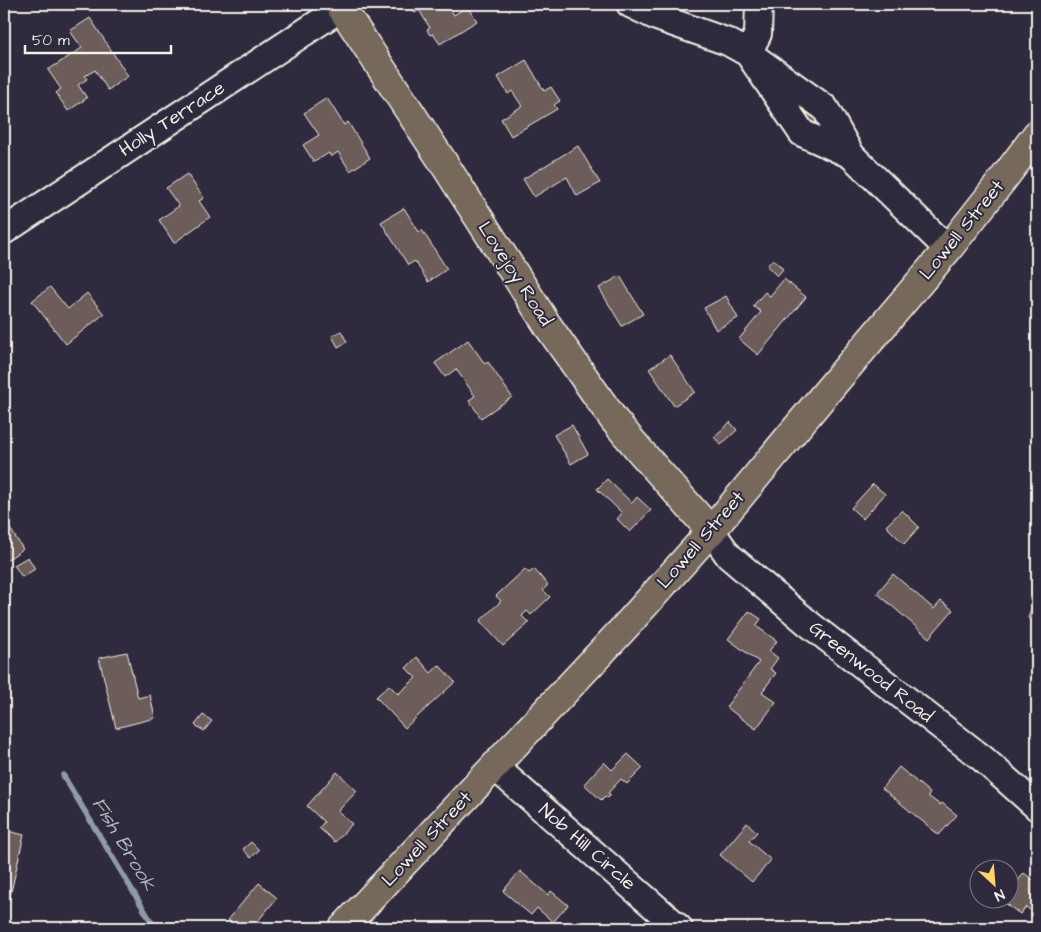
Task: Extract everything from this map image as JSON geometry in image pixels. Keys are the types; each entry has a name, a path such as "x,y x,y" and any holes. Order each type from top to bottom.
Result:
{"main road":[{"name":"Lovejoy Road","path":"340,6 548,326 614,420 711,530"},
{"name":"Lowell Street","path":"343,928 625,627 711,530 948,249 1037,134"}],"street":[{"path":"630,4 657,17 728,42 748,53 802,133 851,155 948,249"},
{"path":"748,53 758,34 759,4"},
{"name":"Holly Terrace","path":"4,231 340,6"},
{"name":"Greenwood Road","path":"711,530 729,556 802,618 982,758 1037,808"},
{"name":"Nob Hill Circle","path":"495,767 680,928"}],"building":[{"path":"409,4 451,4 448,5 454,15 468,6 477,21 440,44 433,34 430,35 427,30 430,28 419,10 415,13"},
{"path":"90,18 128,76 108,90 95,70 85,76 87,79 78,85 87,98 68,111 56,93 61,89 48,70 82,48 70,31"},
{"path":"526,60 544,91 551,87 560,101 554,105 557,109 511,136 501,119 522,106 512,91 508,94 498,77"},
{"path":"327,98 344,125 348,122 370,158 350,171 338,152 331,157 329,153 314,162 303,145 319,135 304,113"},
{"path":"809,106 820,118 813,124 803,111"},
{"path":"578,146 600,183 577,196 567,177 534,197 523,179"},
{"path":"187,174 204,198 199,201 210,217 174,243 159,220 179,206 166,188"},
{"path":"404,208 419,232 422,230 447,269 428,282 415,261 408,265 381,222"},
{"path":"773,259 783,269 777,276 767,266"},
{"path":"620,276 643,314 622,326 599,288"},
{"path":"784,279 806,297 758,355 739,339 761,312 753,306 765,292 770,296"},
{"path":"50,287 68,309 87,293 104,314 66,344 32,301"},
{"path":"726,296 738,318 716,330 704,308"},
{"path":"341,331 347,342 338,347 332,336"},
{"path":"468,340 485,364 488,362 512,397 481,418 469,400 475,396 456,369 445,377 435,363"},
{"path":"670,355 695,392 674,406 649,369"},
{"path":"730,422 737,430 721,445 714,437"},
{"path":"572,425 588,454 571,464 554,435"},
{"path":"607,479 632,503 637,497 651,510 630,532 617,519 622,513 597,489"},
{"path":"873,484 885,494 863,519 851,508"},
{"path":"902,510 919,527 904,544 886,526"},
{"path":"9,527 23,549 4,562 4,530"},
{"path":"28,557 35,569 22,577 14,565"},
{"path":"525,569 529,573 534,569 548,585 543,590 550,597 531,615 527,611 522,616 529,623 503,646 480,621 501,601 496,596"},
{"path":"893,574 934,609 941,601 953,610 929,638 877,593"},
{"path":"1037,593 1037,622 1028,618"},
{"path":"749,611 761,619 756,626 777,641 769,651 778,658 770,669 776,673 762,692 776,702 756,729 726,707 759,662 728,639"},
{"path":"127,652 138,698 150,695 155,718 116,728 99,658"},
{"path":"417,657 431,673 439,665 455,682 405,728 376,697 389,685 398,694 416,678 406,668"},
{"path":"203,715 212,721 204,731 195,725"},
{"path":"628,754 643,768 627,784 621,779 608,793 611,795 608,798 605,796 601,800 584,784 604,762 612,770"},
{"path":"899,767 930,793 928,796 940,805 942,803 957,815 939,835 882,788"},
{"path":"337,772 357,791 338,811 352,824 335,842 319,828 324,822 307,806"},
{"path":"747,823 757,832 749,841 771,860 752,882 720,855"},
{"path":"4,830 24,835 9,901 4,899"},
{"path":"251,842 259,850 251,858 243,849"},
{"path":"520,871 548,895 551,891 568,905 553,922 537,908 531,915 503,891"},
{"path":"1024,873 1037,883 1037,907 1033,912 1026,907 1020,914 1015,910 1018,910 1018,881"},
{"path":"259,883 277,898 252,928 237,928 228,920"}],"waterway":[{"name":"Fish Brook","path":"63,775 152,923 160,928"}]}
